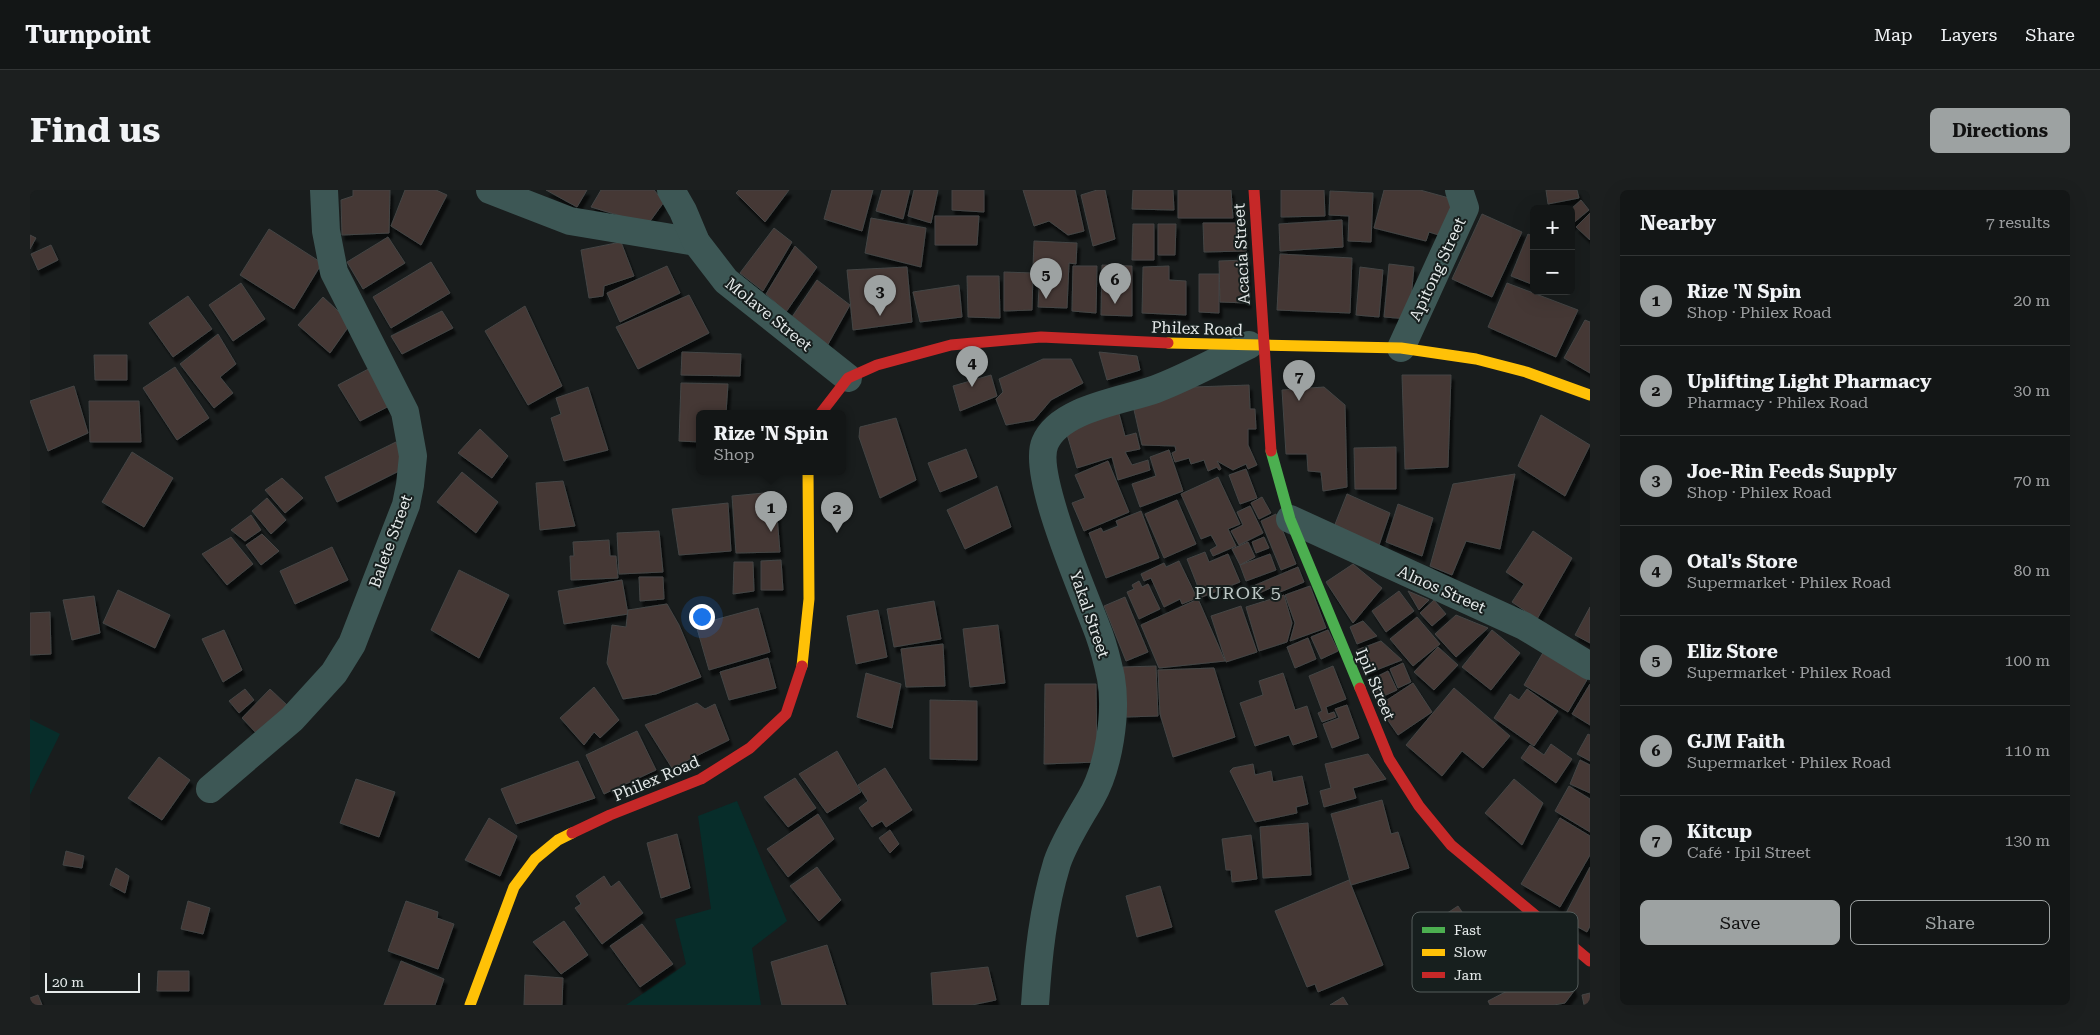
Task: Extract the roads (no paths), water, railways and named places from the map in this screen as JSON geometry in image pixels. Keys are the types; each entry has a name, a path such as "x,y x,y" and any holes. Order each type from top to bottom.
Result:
{"street":[{"name":"Balete Street","path":"210,789 292,719 334,673 352,644 406,505 410,485 413,456 405,412 334,272 326,231 324,190"},
{"path":"490,190 570,221 696,242"},
{"name":"Molave Street","path":"671,190 683,211 696,242 726,281 848,378"},
{"name":"Acacia Street","path":"1254,190 1256,346"},
{"name":"Apitong Street","path":"1401,348 1465,208 1459,190"},
{"name":"Philex Road","path":"823,410 848,378 877,365 951,345 1041,337 1256,346 1401,348 1476,359 1526,372 1590,395"},
{"name":"Ipil Street","path":"1256,346 1270,449 1290,519 1389,758 1419,806 1451,844 1532,912"},
{"name":"Yakal Street","path":"1035,1005 1040,937 1058,861 1071,831 1092,796 1105,768 1112,726 1111,680 1101,637 1060,531 1046,487 1041,464 1044,444 1055,427 1080,413 1156,389 1256,346"},
{"name":"Philex Road","path":"470,1005 514,887 534,858 558,840 610,815 701,779 750,748 786,714 802,669 809,599 808,475"},
{"name":"Alnos Street","path":"1290,519 1524,626 1590,666"},
{"name":"Ipil Street","path":"1578,951 1590,961"}],"place":[{"name":"Eliz Store","path":"1046,299"},
{"name":"GJM Faith","path":"1115,304"},
{"name":"Joe-Rin Feeds Supply","path":"880,316"},
{"name":"Otal's Store","path":"972,387"},
{"name":"Kitcup","path":"1299,401"},
{"name":"Rize 'N Spin","path":"771,532"},
{"name":"Uplifting Light Pharmacy","path":"837,533"}],"district":[{"name":"PUROK 5","path":"1238,593"}]}
